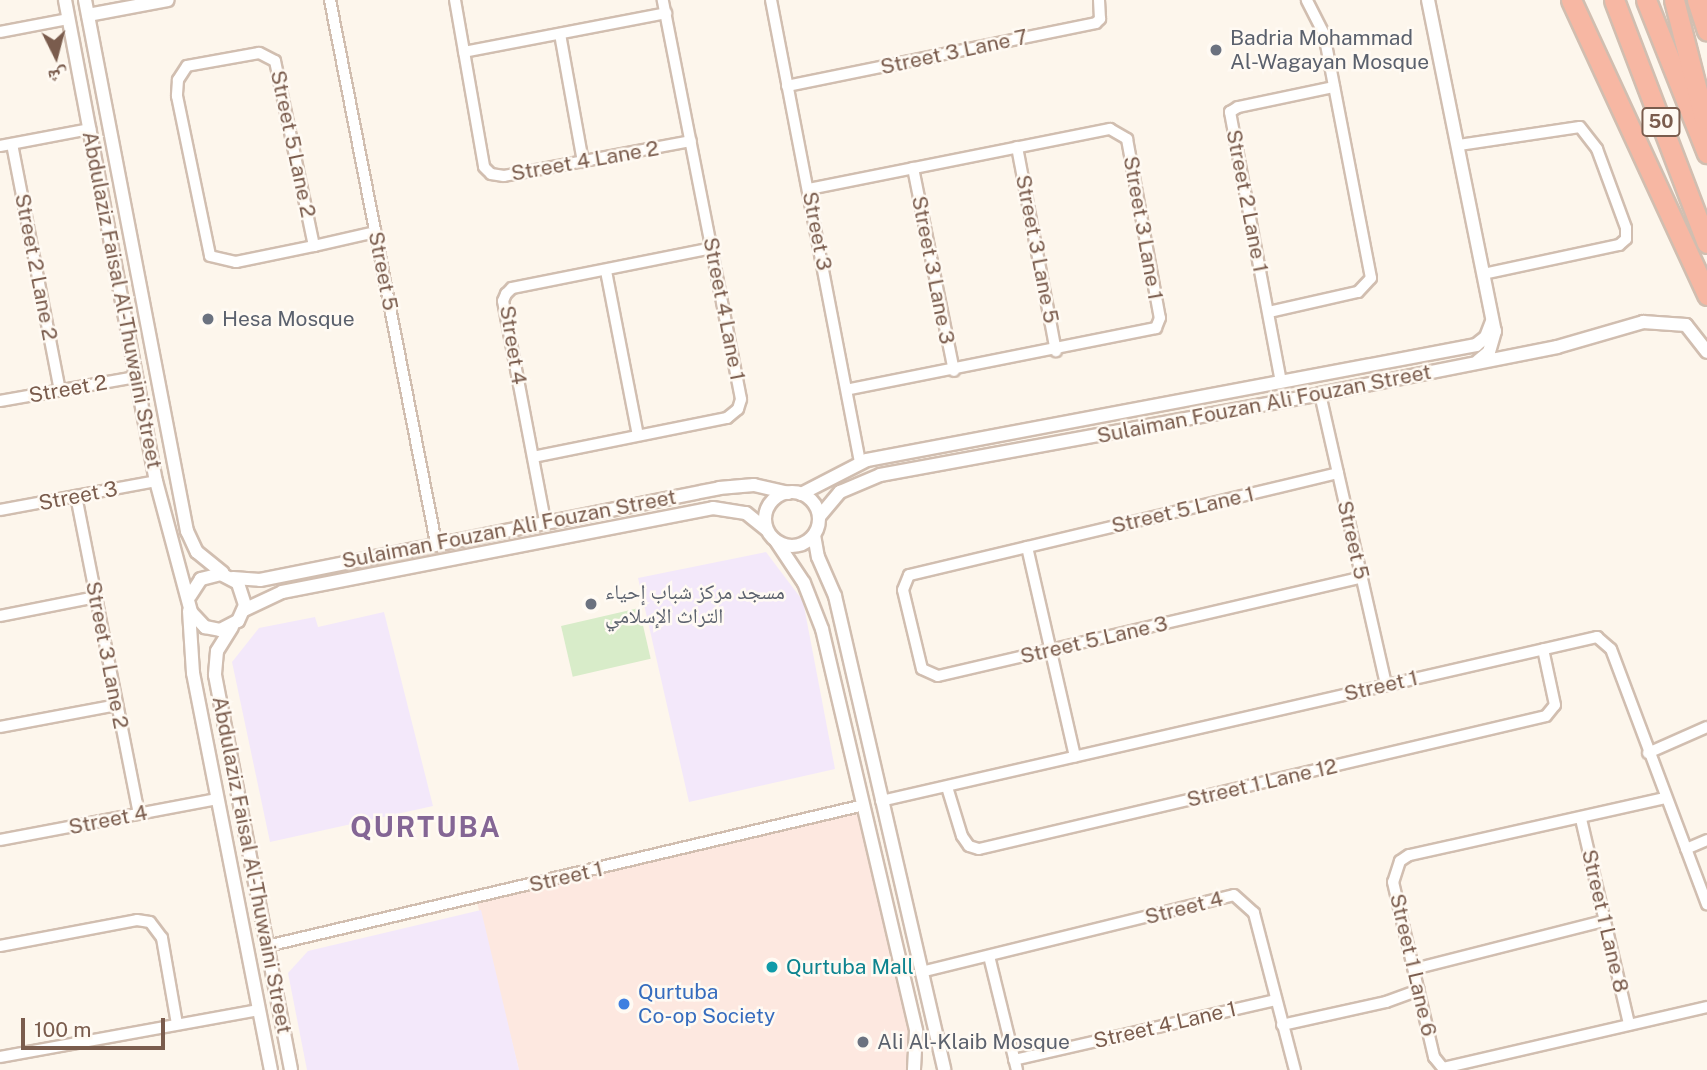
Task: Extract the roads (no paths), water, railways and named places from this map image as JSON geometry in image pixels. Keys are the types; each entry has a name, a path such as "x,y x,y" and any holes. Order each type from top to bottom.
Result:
{"highway":[{"path":"1571,0 1629,119 1707,295"},
{"path":"1584,0 1629,119"},
{"name":"50","path":"1614,0 1707,243"},
{"name":"50","path":"1646,0 1707,153"},
{"path":"1697,0 1707,30"},
{"path":"1675,7 1707,91"},
{"path":"1675,7 1707,130"}],"street":[{"name":"Abdulaziz Faisal Al-Thuwaini Street","path":"65,0 156,481 190,602 191,664 271,1070"},
{"name":"Abdulaziz Faisal Al-Thuwaini Street","path":"86,0 189,540 202,558 229,576"},
{"path":"88,15 168,0"},
{"name":"Street 5","path":"330,0 436,543"},
{"name":"Street 4 Lane 2","path":"455,0 488,172 504,176 691,141"},
{"name":"Street 4 Lane 1","path":"533,457 727,418 738,410 741,399 663,0"},
{"name":"Street 3","path":"771,0 860,462"},
{"name":"Street 3 Lane 7","path":"787,86 1096,23 1100,19 1098,0"},
{"path":"1269,312 1359,292 1371,278 1324,34 1307,0"},
{"path":"1428,0 1459,145 1494,342 1489,352 1464,365 1464,358 1455,349"},
{"path":"464,52 666,13"},
{"path":"0,32 68,19"},
{"path":"560,34 583,162"},
{"name":"Street 5 Lane 2","path":"314,246 275,61 259,53 187,66 178,80 177,96 210,256 236,262 314,246 375,232"},
{"name":"Street 2 Lane 1","path":"1281,382 1230,112 1238,107 1334,87"},
{"path":"1459,145 1580,127 1597,149 1626,228 1626,239 1619,245 1483,274"},
{"path":"0,146 90,129"},
{"name":"Street 3 Lane 1","path":"809,189 1110,129 1126,139 1160,318 1149,333 847,390"},
{"name":"Street 2 Lane 2","path":"12,144 60,390"},
{"name":"Street 3 Lane 5","path":"1017,148 1056,351"},
{"name":"Street 3 Lane 3","path":"913,168 954,371"},
{"path":"110,242 123,246 130,239"},
{"name":"Street 4","path":"545,521 503,301 512,288 712,248"},
{"path":"116,271 124,261 135,267"},
{"path":"606,271 638,435"},
{"name":"Sulaiman Fouzan Ali Fouzan Street","path":"819,517 840,492 870,477 1219,414 1464,365 1666,320 1686,325 1707,352"},
{"path":"1455,349 1482,342 1492,321"},
{"name":"Sulaiman Fouzan Ali Fouzan Street","path":"229,576 256,581 730,486 754,485 795,493 860,462 1455,349"},
{"name":"Street 2","path":"0,401 136,377"},
{"path":"1217,393 1212,404 1219,414"},
{"name":"Street 5","path":"1320,394 1386,685"},
{"path":"1187,399 1197,404 1194,418"},
{"name":"Street 5 Lane 1","path":"909,575 1338,473"},
{"name":"Street 3","path":"0,510 156,481"},
{"path":"914,1070 916,1031 816,608 766,529 769,505 795,493 815,505 819,517 814,535 818,557 835,596 944,1070"},
{"name":"Street 3 Lane 2","path":"76,496 139,814"},
{"name":"Sulaiman Fouzan Ali Fouzan Street","path":"244,610 275,594 713,508 746,513 766,529"},
{"path":"776,541 796,546 814,535"},
{"path":"1027,547 1075,757"},
{"path":"326,565 329,583"},
{"name":"Street 5 Lane 3","path":"909,575 903,590 922,669 938,676 1362,577"},
{"path":"206,576 229,576 244,593 244,610 234,624 220,630 205,627 190,602 206,576"},
{"path":"0,616 96,597"},
{"name":"Abdulaziz Faisal Al-Thuwaini Street","path":"234,624 217,651 215,675 291,1070"},
{"name":"Street 1","path":"881,801 1589,637 1604,642 1707,905"},
{"name":"Street 1 Lane 12","path":"947,787 962,836 968,846 979,849 1546,716 1555,705 1543,649"},
{"path":"0,727 117,705"},
{"path":"1648,753 1707,727"},
{"name":"Street 1 Lane 6","path":"1665,798 1400,860 1393,882 1434,1057 1443,1068 1707,1007"},
{"name":"Street 4","path":"0,841 216,799"},
{"name":"Street 1","path":"267,946 864,806"},
{"name":"Street 1 Lane 8","path":"1581,819 1629,1024"},
{"path":"1686,849 1707,840"},
{"name":"Street 4","path":"922,972 1234,895 1254,913 1295,1070"},
{"path":"0,946 137,920 150,922 162,938 177,1024"},
{"path":"1414,969 1604,921"},
{"path":"989,956 1016,1065"},
{"path":"1282,1025 1387,1003 1419,990"},
{"name":"Street 4 Lane 1","path":"1016,1065 1275,1000"},
{"path":"0,1058 258,1010"}],"place":[{"name":"Badria Mohammad Al-Wagayan Mosque","path":"1216,50"},
{"name":"Hesa Mosque","path":"208,319"},
{"name":"مسجد مركز شباب إحياء التراث الإسلامي","path":"591,604"},
{"name":"Qurtuba Mall","path":"772,967"},
{"name":"Qurtuba Co-op Society","path":"624,1004"},
{"name":"Ali Al-Klaib Mosque","path":"863,1042"}],"district":[{"name":"QURTUBA","path":"426,827"}]}
